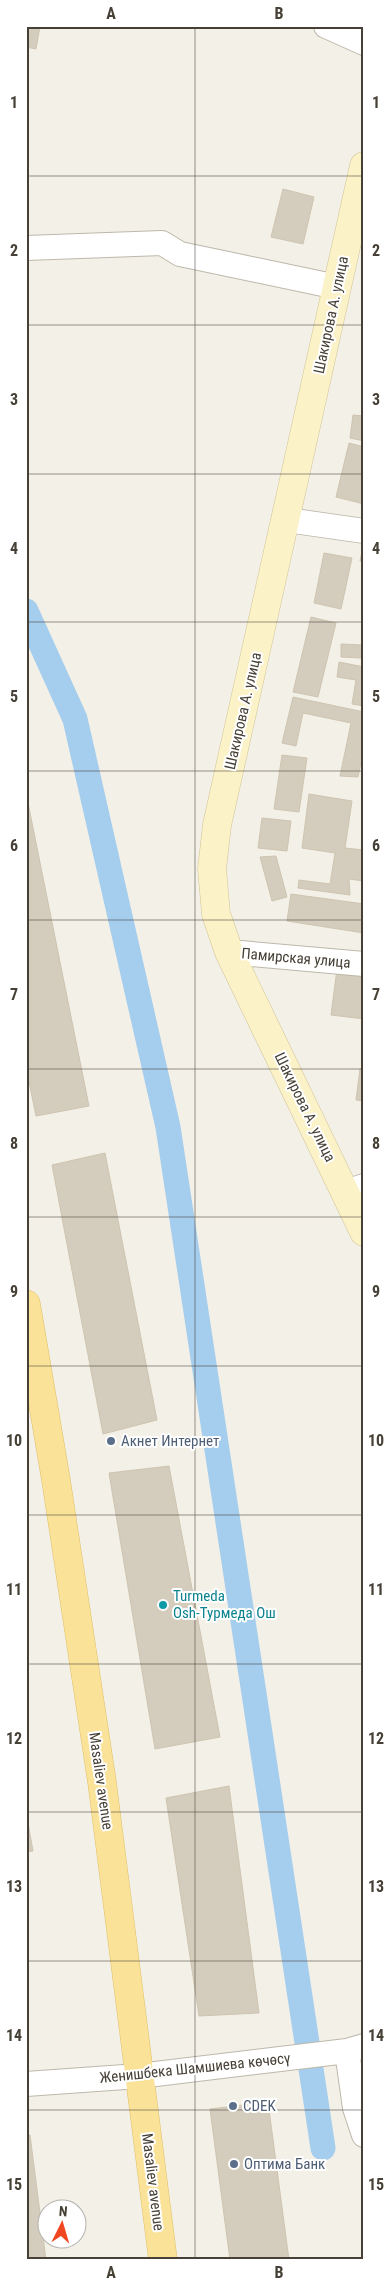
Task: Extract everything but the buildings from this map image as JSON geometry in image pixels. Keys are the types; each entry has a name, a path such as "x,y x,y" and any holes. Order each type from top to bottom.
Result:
{"main road":[{"name":"Шакирова А. улица","path":"364,166 216,834 212,869 216,914 229,952 355,1189 364,1232"},
{"name":"Masaliev avenue","path":"26,1304 56,1480 102,1782 163,2260"}],"street":[{"path":"326,26 333,31 364,43"},
{"path":"26,248 162,243 180,254 337,287"},
{"path":"287,520 364,531"},
{"name":"Памирская улица","path":"229,952 364,964"},
{"path":"348,2050 355,2108 364,2135"},
{"name":"Женишбека Шамшиева көчөсү","path":"26,2084 140,2076 348,2050"}],"waterway":[{"path":"26,611 75,719 168,1127 323,2148"}],"place":[{"name":"Акнет Интернет","path":"111,1441"},
{"name":"Turmeda Osh-Турмеда Ош","path":"163,1605"},
{"name":"CDEK","path":"233,2106"},
{"name":"Оптима Банк","path":"234,2164"}]}
